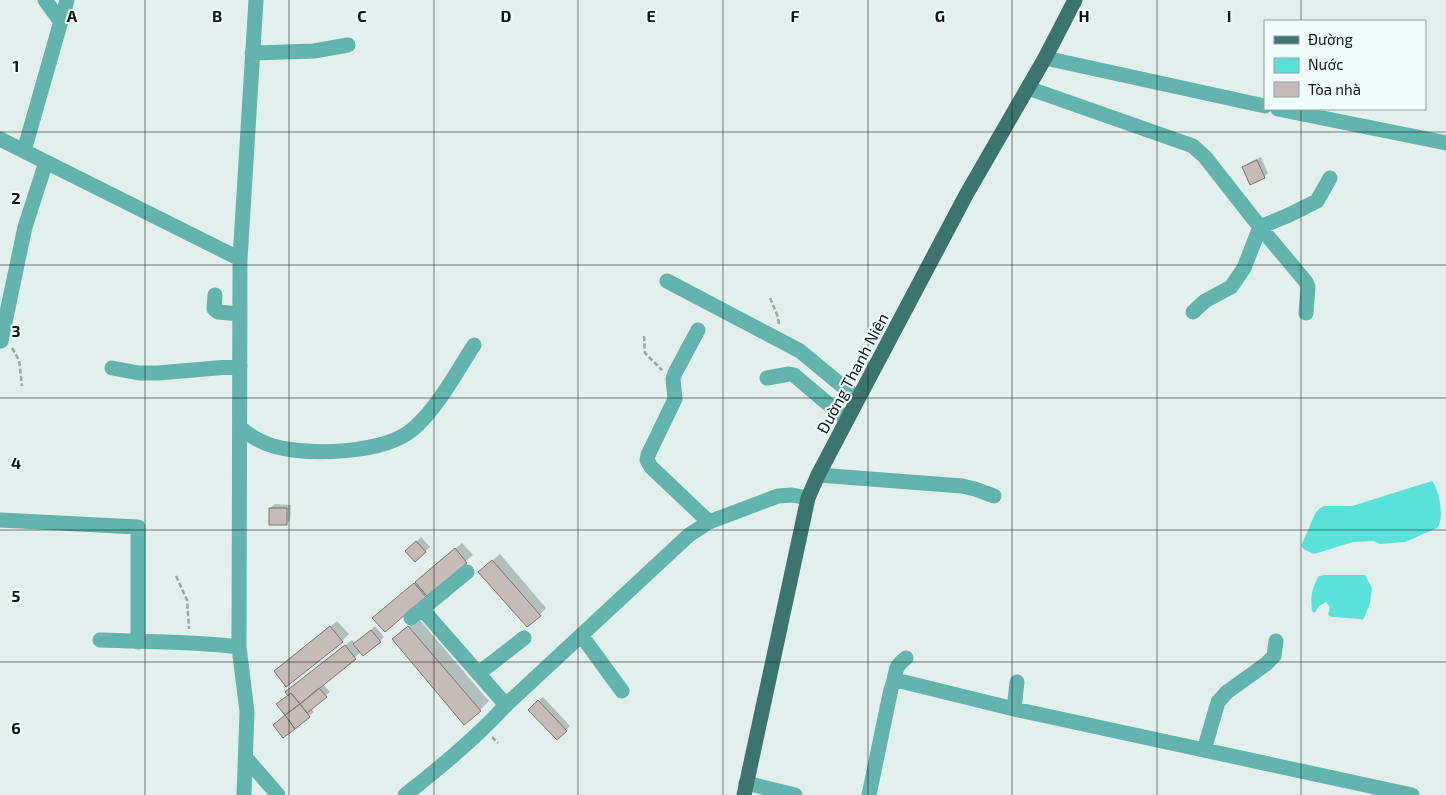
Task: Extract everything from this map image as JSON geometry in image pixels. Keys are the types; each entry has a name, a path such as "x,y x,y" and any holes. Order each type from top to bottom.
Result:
{"main road":[{"name":"Đường Thanh Niên","path":"745,789 808,498 818,475 966,195 1045,58 1075,0"}],"street":[{"path":"46,0 61,22"},
{"path":"24,151 67,0"},
{"path":"244,795 247,712 239,647 240,259 256,0"},
{"path":"252,53 314,51 348,45"},
{"path":"1045,58 1264,106"},
{"path":"1028,88 1192,146 1205,157 1306,282 1308,287 1306,313"},
{"path":"1283,110 1446,143"},
{"path":"0,139 240,259"},
{"path":"1,341 25,228 46,162"},
{"path":"1193,312 1205,301 1230,287 1244,268 1260,227 1317,201 1330,178"},
{"path":"667,281 800,351 858,399"},
{"path":"215,295 214,309 218,312 240,314"},
{"path":"698,330 673,379 675,399 647,460 651,467 708,522"},
{"path":"240,427 249,435 271,445 291,450 344,451 391,441 412,430 427,415 474,345"},
{"path":"112,368 139,373 158,373 240,366"},
{"path":"767,378 789,374 794,375 847,420"},
{"path":"818,475 962,486 975,488 994,496"},
{"path":"405,795 452,758 483,730 506,705 689,534 708,522 778,496 792,495 808,498"},
{"path":"0,520 138,527 138,642"},
{"path":"467,572 416,614 479,673 506,705"},
{"path":"581,635 622,691"},
{"path":"479,673 524,638"},
{"path":"100,640 206,643 239,647"},
{"path":"1204,750 1218,702 1274,656 1276,641"},
{"path":"869,795 891,689 894,683 894,673 898,664 906,658"},
{"path":"894,683 900,681 1014,709 1412,795"},
{"path":"1014,709 1017,682"},
{"path":"246,758 278,795"},
{"path":"745,789 794,795"}],"path":[{"path":"770,298 778,317 779,339"},
{"path":"644,336 645,353 673,379"},
{"path":"1,341 9,345 18,360 22,386"},
{"path":"176,576 187,600 189,628 193,644"}],"water":[{"path":"1432,481 1437,490 1441,511 1441,518 1437,528 1405,542 1380,544 1374,541 1353,542 1314,554 1301,546 1315,514 1324,506 1352,506"},
{"path":"1365,575 1372,588 1370,603 1363,620 1332,617 1328,615 1330,607 1326,602 1319,606 1315,613 1312,611 1311,597 1313,588 1319,576"}],"building":[{"path":"1257,160 1265,178 1250,185 1242,167"},
{"path":"269,508 287,508 287,525 269,525"},
{"path":"416,541 426,552 415,562 405,551"},
{"path":"455,548 467,563 427,596 415,582"},
{"path":"492,560 541,616 527,627 478,572"},
{"path":"414,583 426,597 385,632 372,618"},
{"path":"330,626 343,642 286,687 274,671"},
{"path":"408,626 481,711 464,725 392,639"},
{"path":"371,630 381,642 363,656 353,644"},
{"path":"345,645 356,659 300,704 291,693 288,696 285,692"},
{"path":"319,688 327,697 307,713 300,704"},
{"path":"291,693 300,704 285,715 276,704"},
{"path":"538,700 567,731 557,740 528,710"},
{"path":"300,704 310,717 295,729 285,715"},
{"path":"285,715 295,729 283,738 273,725"}]}
